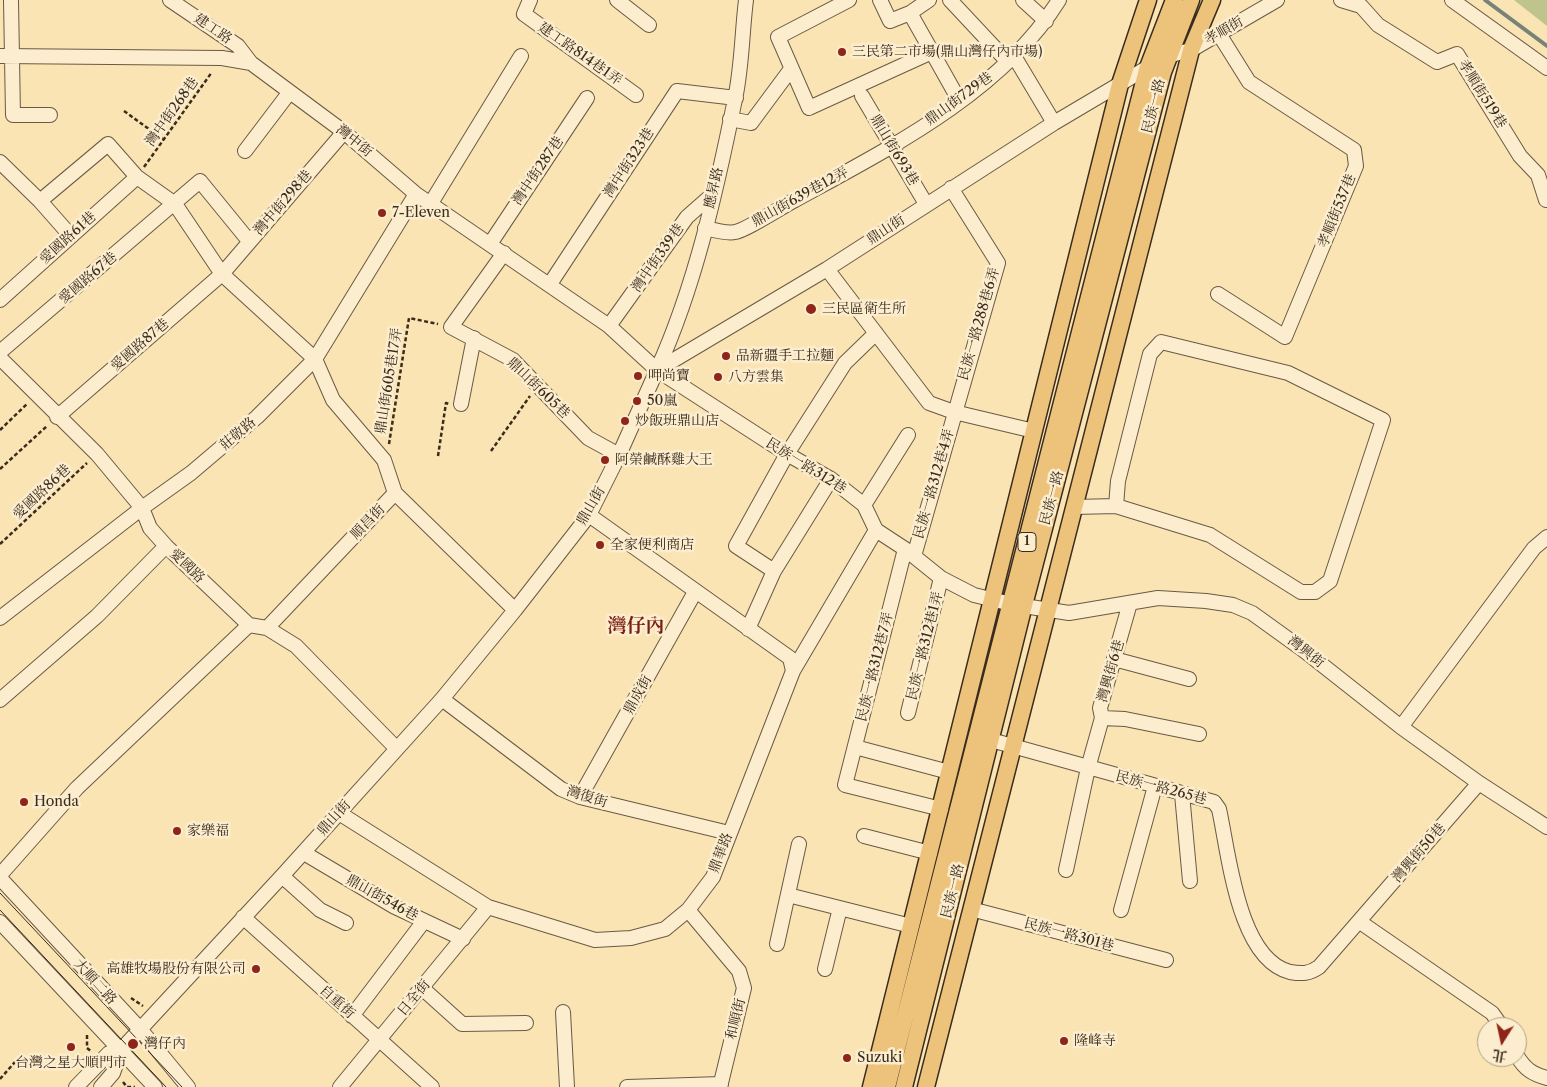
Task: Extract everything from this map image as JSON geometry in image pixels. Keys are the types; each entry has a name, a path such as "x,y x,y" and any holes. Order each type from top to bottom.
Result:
{"main road":[{"name":"1","path":"871,1087 1120,84 1148,0"},
{"name":"民族一路","path":"904,1087 991,740 1018,605 1147,70 1174,0"},
{"name":"民族一路","path":"887,1087 1167,56 1191,0"},
{"name":"民族一路","path":"926,1087 1190,50 1212,0"}],"street":[{"path":"11,0 6,56 13,115 50,115"},
{"name":"建工路","path":"170,0 238,46 251,63"},
{"name":"建工路814巷1弄","path":"530,0 524,14 636,95"},
{"path":"617,0 649,25"},
{"name":"應昇路","path":"657,370 676,329 705,228 736,98 746,0"},
{"path":"849,0 823,6 778,37 809,108 932,52"},
{"path":"880,0 890,21 910,13 929,0"},
{"path":"950,0 1011,59 1054,123"},
{"path":"1023,0 1046,21"},
{"name":"鼎山街729巷","path":"892,147 959,100 1011,59 1046,21 1059,0"},
{"name":"孝順街","path":"1167,56 1190,50 1278,0"},
{"name":"孝順街519巷","path":"1341,0 1361,6 1378,25 1436,62 1457,54 1520,156 1538,175 1546,200"},
{"path":"1452,0 1547,68"},
{"path":"910,13 959,100"},
{"name":"孝順街537巷","path":"1218,294 1285,337 1356,166 1354,150 1249,82 1219,34"},
{"name":"灣中街","path":"6,56 222,58 251,63 344,132 416,194 609,326 657,370"},
{"path":"431,203 521,56"},
{"name":"鼎山街","path":"101,1087 113,1074 121,1050 304,853 396,748 442,699 589,516 657,370 827,269 1054,123 1147,70 1167,56"},
{"path":"730,119 751,123 791,68"},
{"name":"灣中街323巷","path":"550,284 676,91 736,98"},
{"path":"245,151 290,92"},
{"name":"鼎山街693巷","path":"862,96 926,204"},
{"name":"灣中街287巷","path":"490,244 587,98"},
{"name":"灣中街298巷","path":"222,274 344,132"},
{"path":"40,201 108,144 137,177 175,204 222,274 315,358 333,400 384,460 395,493"},
{"name":"鼎山街639巷12弄","path":"705,228 735,232 892,147"},
{"path":"0,162 40,201 70,235"},
{"name":"愛國路61巷","path":"0,300 70,235 137,177"},
{"name":"愛國路67巷","path":"0,352 200,181 249,241"},
{"name":"民族一路288巷6弄","path":"951,188 998,263 954,412"},
{"name":"莊敬路","path":"0,618 142,508 172,489 258,417 315,358 416,194"},
{"name":"灣中街339巷","path":"609,326 687,217 712,195"},
{"path":"452,327 504,254"},
{"path":"827,269 930,403 954,412 1034,431"},
{"name":"愛國路87巷","path":"57,417 222,274"},
{"name":"鼎山街605巷","path":"452,327 513,360 588,438 619,455"},
{"path":"774,571 736,546 787,454 845,363 876,332"},
{"path":"460,404 474,338"},
{"path":"1074,507 1116,506 1210,534 1301,592 1315,592 1330,581 1383,420 1288,374 1161,342 1150,354 1118,481 1116,506"},
{"name":"愛國路","path":"0,358 38,394 57,417 97,454 142,508 150,528 166,546 249,625"},
{"name":"民族一路312巷","path":"657,370 787,454 831,479 864,505 876,530"},
{"name":"民族一路312巷4弄","path":"909,552 954,412"},
{"path":"864,505 908,435"},
{"path":"748,629 774,571 831,479"},
{"name":"順昌街","path":"267,628 395,493 515,610"},
{"path":"589,516 790,658 793,671"},
{"path":"876,530 909,552 941,578 974,595 1018,605"},
{"name":"鼎華路","path":"339,813 488,907 596,940 631,938 665,930 688,910 714,876 793,671 876,530"},
{"path":"1401,727 1534,548 1547,537"},
{"path":"0,700 96,616 166,546"},
{"name":"民族一路312巷7弄","path":"909,552 845,784 941,809"},
{"name":"民族一路312巷1弄","path":"908,713 941,578"},
{"name":"鼎成街","path":"580,797 695,592"},
{"name":"灣興街","path":"1018,605 1069,613 1158,598 1233,605 1252,613 1302,649 1401,727 1479,783 1547,827"},
{"name":"灣興街6巷","path":"1066,870 1088,768 1102,718 1100,708 1130,603"},
{"path":"0,876 77,788 249,625 267,628 296,646 396,748"},
{"path":"1114,659 1189,679"},
{"name":"灣復街","path":"442,699 561,789 580,797 729,833"},
{"path":"1102,718 1125,719 1199,734"},
{"name":"民族一路265巷","path":"991,740 1214,802 1219,809 1242,918"},
{"path":"855,747 949,772"},
{"name":"灣興街50巷","path":"1242,918 1259,950 1283,970 1299,974 1311,973 1319,967 1360,922 1479,783"},
{"path":"1121,910 1154,786"},
{"path":"1182,794 1190,881"},
{"path":"864,836 930,853"},
{"path":"777,944 798,844"},
{"name":"鼎山街546巷","path":"304,853 395,907 463,939"},
{"name":"大順二路","path":"0,876 140,1029 188,1087"},
{"path":"282,876 320,910 346,924"},
{"path":"788,895 912,926"},
{"name":"日全街","path":"340,1087 488,907"},
{"path":"824,969 840,908"},
{"name":"民族一路301巷","path":"971,909 1166,960"},
{"name":"和順街","path":"688,910 739,971 744,988 720,1085"},
{"name":"自重街","path":"243,917 432,1087"},
{"path":"352,1016 424,921"},
{"name":"大順二路","path":"0,922 155,1087"},
{"path":"1360,922 1492,1013 1495,1017"},
{"path":"422,988 462,1024 526,1023"},
{"path":"564,1012 567,1087"},
{"name":"鼎山街","path":"76,1087 109,1053 121,1050"},
{"path":"1524,1067 1534,1075 1547,1078"},
{"path":"627,1087 720,1085"}],"path":[{"name":"灣中街268巷","path":"137,177 222,58"},
{"path":"124,111 164,140"},
{"name":"鼎山街605巷17弄","path":"384,460 388,453 409,318 452,327"},
{"path":"491,452 538,384"},
{"path":"0,430 38,394"},
{"path":"438,456 446,404 460,404"},
{"path":"0,469 57,417"},
{"name":"愛國路86巷","path":"0,544 97,454"},
{"path":"0,1079 22,1054"}],"green space":[{"path":"1514,0 1547,0 1547,26"}],"waterway":[{"path":"1485,0 1547,46"}],"tram line":[{"path":"0,893 182,1087"},
{"path":"0,910 166,1087"}],"place":[{"name":"三民第二市場(鼎山灣仔內市場)","path":"842,52"},
{"name":"7-Eleven","path":"382,213"},
{"name":"三民區衛生所","path":"811,309"},
{"name":"品新疆手工拉麵","path":"726,356"},
{"name":"呷尚寶","path":"638,376"},
{"name":"八方雲集","path":"718,377"},
{"name":"50嵐","path":"637,401"},
{"name":"炒飯班鼎山店","path":"625,421"},
{"name":"阿榮鹹酥雞大王","path":"605,460"},
{"name":"全家便利商店","path":"600,545"},
{"name":"Honda","path":"24,802"},
{"name":"家樂福","path":"177,831"},
{"name":"高雄牧場股份有限公司","path":"256,969"},
{"name":"隆峰寺","path":"1064,1041"},
{"name":"灣仔內","path":"133,1044"},
{"name":"台灣之星大順門市","path":"71,1047"},
{"name":"Suzuki","path":"847,1058"}],"district":[{"name":"灣仔內","path":"636,627"}]}
